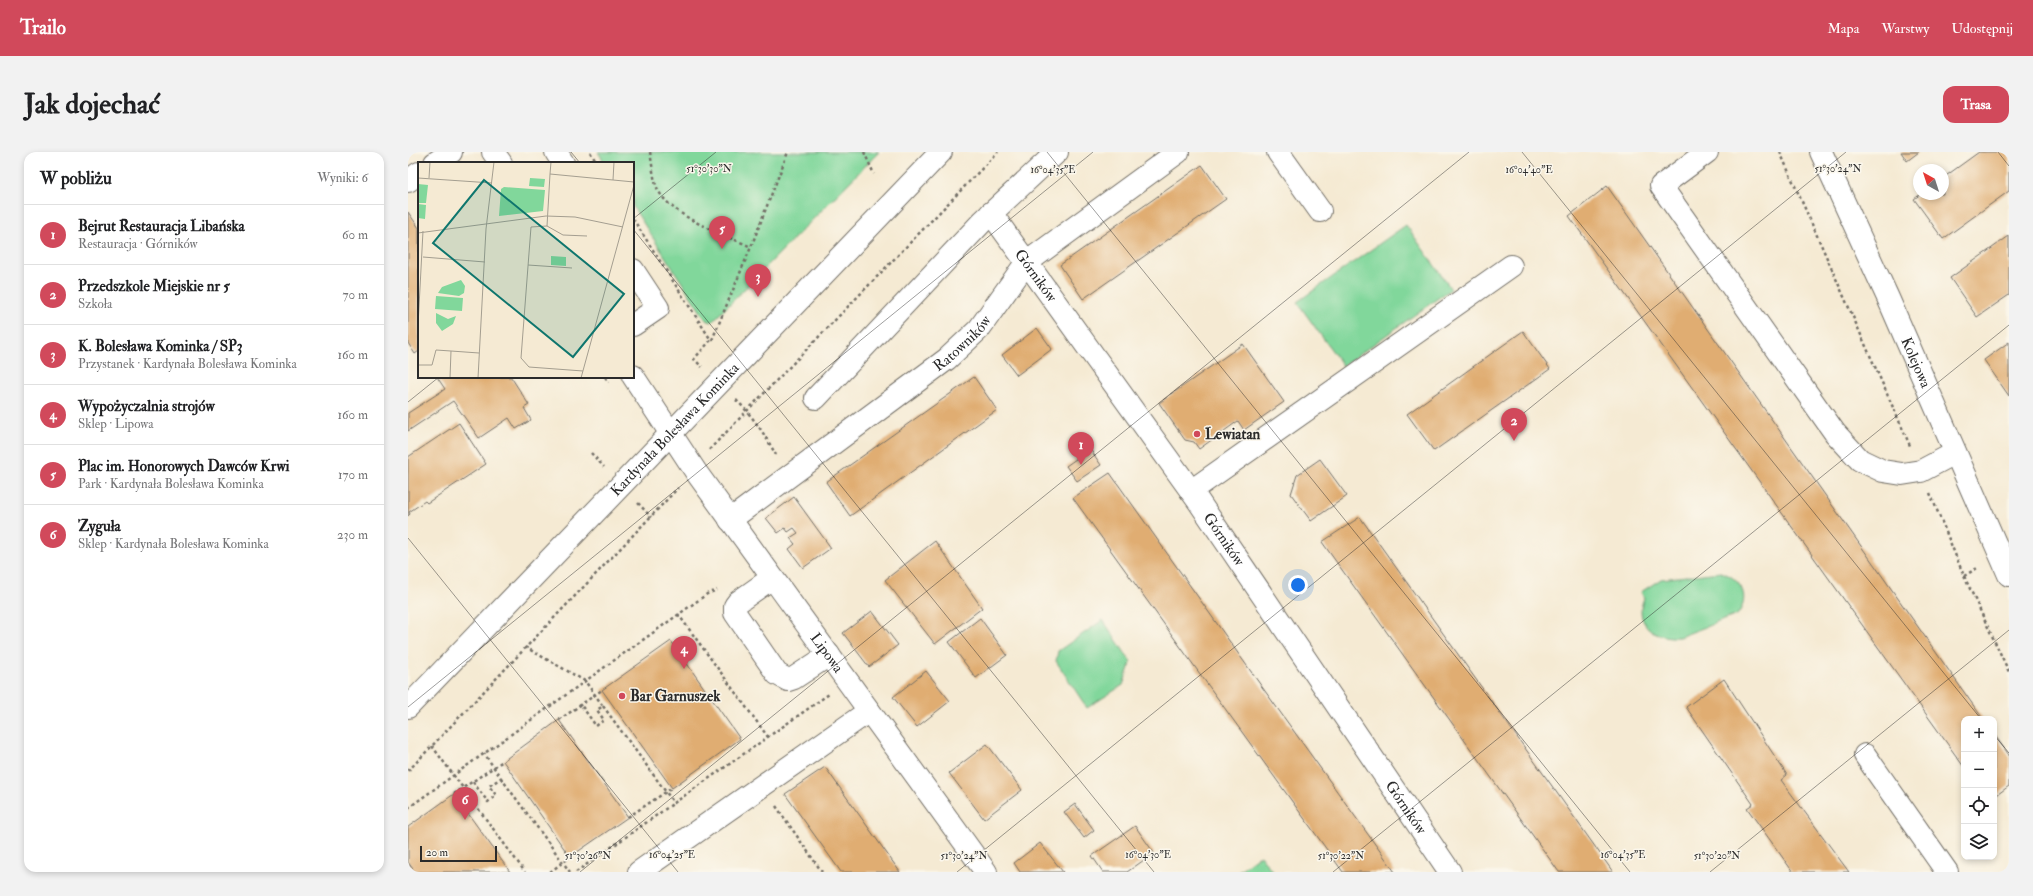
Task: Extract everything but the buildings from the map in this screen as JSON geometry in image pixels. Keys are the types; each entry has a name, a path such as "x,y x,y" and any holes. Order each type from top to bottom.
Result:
{"street":[{"path":"436,162 451,152"},
{"path":"493,152 499,162"},
{"path":"556,152 562,162"},
{"name":"Kardynała Bolesława Kominka","path":"408,707 941,152"},
{"path":"816,398 991,213 1057,152"},
{"name":"Ratowników","path":"730,520 961,348 979,329 1026,263 1178,152"},
{"path":"1278,152 1320,211"},
{"path":"1708,152 1661,186 1835,433 1860,460 1883,471 1902,474 1921,471 1955,453"},
{"name":"Kolejowa","path":"1821,152 1888,298 2009,575"},
{"path":"408,181 418,175"},
{"name":"Górników","path":"991,213 1191,491 1450,872"},
{"path":"1191,491 1511,266"},
{"path":"634,272 658,308 634,324"},
{"name":"Lipowa","path":"634,378 696,472 730,520 986,872"},
{"path":"772,578 738,602 735,606 735,612 777,674 788,680 794,678 829,656"},
{"path":"639,872 869,711"},
{"path":"1865,755 1947,872"}],"path":[{"path":"590,152 596,162"},
{"path":"650,152 656,186 664,198 678,213 752,247"},
{"path":"711,340 752,247 788,152"},
{"path":"864,152 874,174"},
{"path":"408,771 682,484 709,461 710,450 998,152"},
{"path":"1780,152 1921,471 1964,576 2009,672"},
{"path":"748,411 763,432 787,477"},
{"path":"408,808 678,614 707,594 722,588"},
{"path":"678,614 768,737"},
{"path":"525,647 585,681 674,803"},
{"path":"576,872 847,681"},
{"path":"559,720 602,690"},
{"path":"581,705 596,726 604,720 597,710 603,706"},
{"path":"432,746 525,872"},
{"path":"484,753 570,872"},
{"path":"454,794 503,761"},
{"path":"473,782 488,802 496,795 489,786 502,778"},
{"path":"762,786 822,872"},
{"path":"628,817 672,788"},
{"path":"550,872 570,858"},
{"path":"408,866 412,872"}],"green space":[{"path":"598,152 879,152 712,322 706,320 634,209 634,162 604,162"},
{"path":"1406,225 1451,289 1343,366 1297,302"},
{"path":"1720,572 1733,578 1742,589 1743,601 1737,615 1679,637 1662,635 1648,628 1641,615 1641,607 1644,598 1641,592 1661,579"},
{"path":"1103,620 1131,662 1123,685 1087,708 1056,661 1058,651"},
{"path":"1260,855 1273,872 1237,872"}],"place":[{"name":"Plac im. Honorowych Dawców Krwi","path":"722,249"},
{"name":"K. Bolesława Kominka / SP3","path":"758,297"},
{"name":"Lewiatan","path":"1197,434"},
{"name":"Przedszkole Miejskie nr 5","path":"1514,441"},
{"name":"Bejrut Restauracja Libańska","path":"1081,465"},
{"name":"Wypożyczalnia strojów","path":"684,669"},
{"name":"Bar Garnuszek","path":"622,696"},
{"name":"Zyguła","path":"465,820"}]}
